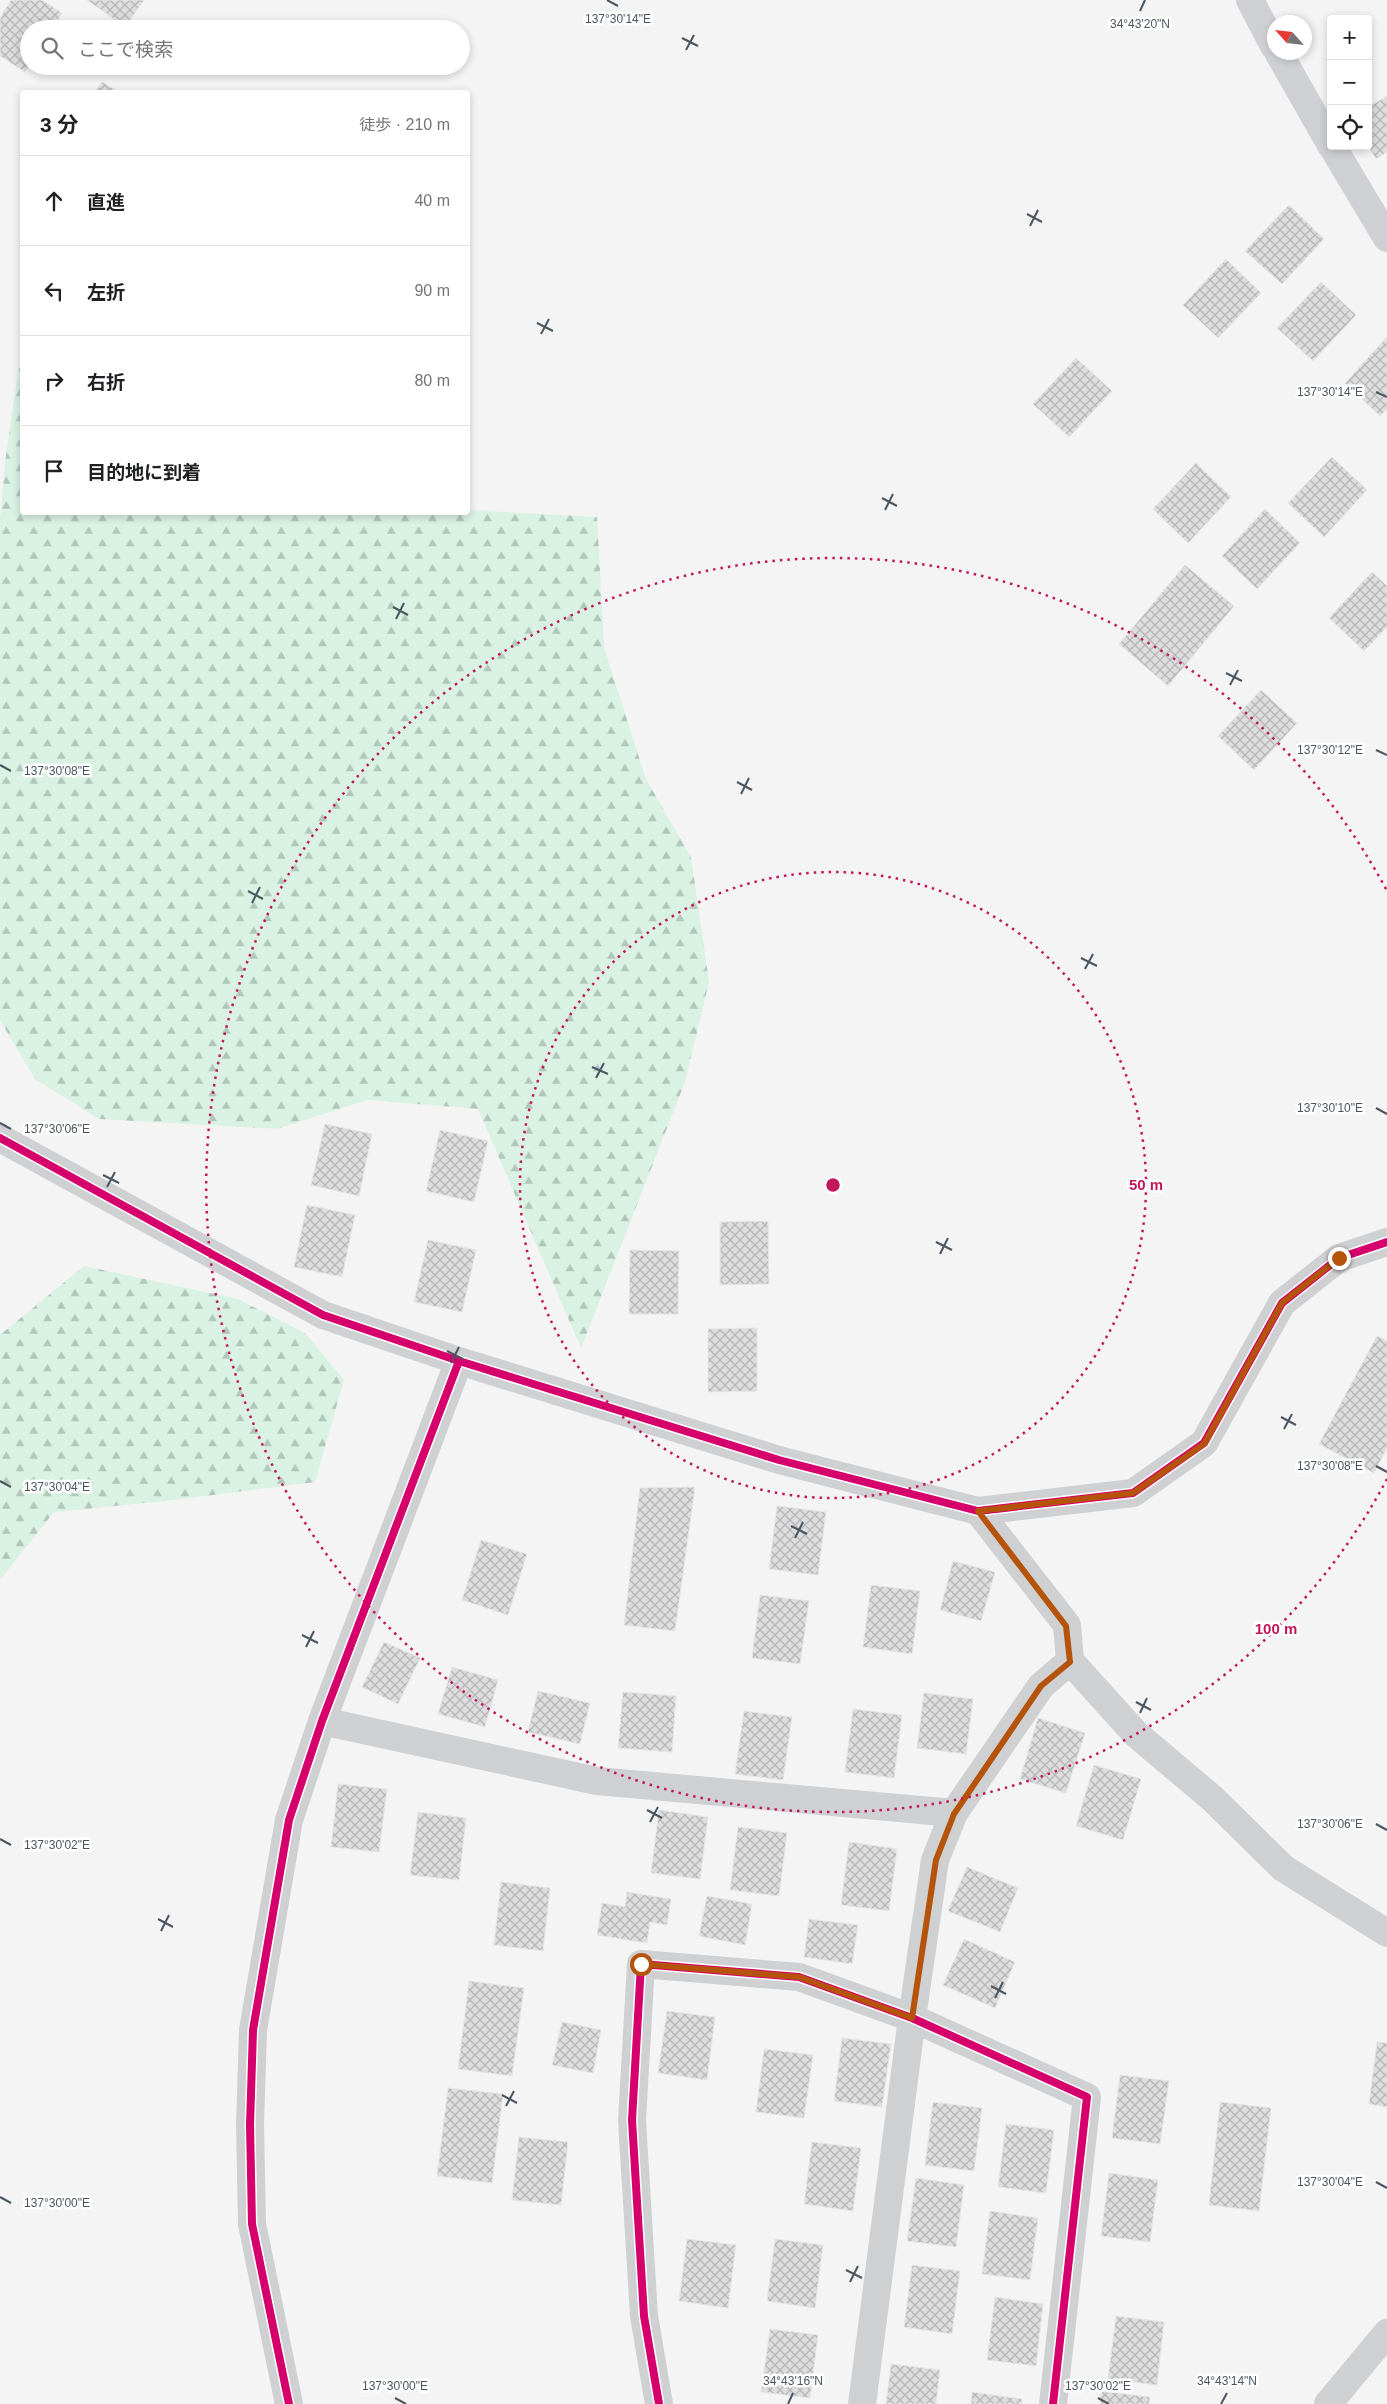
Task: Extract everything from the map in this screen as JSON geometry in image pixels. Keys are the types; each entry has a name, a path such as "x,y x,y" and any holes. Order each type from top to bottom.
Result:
{"main road":[{"path":"1250,0 1267,33"},
{"path":"1283,60 1327,139"},
{"path":"1333,150 1387,238"}],"street":[{"path":"0,1138 323,1315 459,1361 779,1460 978,1511 1133,1493 1204,1444 1282,1303 1339,1258 1387,1242"},
{"path":"289,2404 252,2224 250,2125 253,2030 289,1820 322,1721 459,1361"},
{"path":"978,1511 1066,1626 1070,1662 1136,1734 1212,1798 1283,1868 1387,1933"},
{"path":"862,2404 912,2018 936,1860 954,1814 1041,1686 1070,1662"},
{"path":"322,1721 597,1781 954,1814"},
{"path":"659,2404 644,2316 632,2120 641,1964 799,1977 912,2018 1087,2097 1053,2404"},
{"path":"1328,2404 1387,2333"}],"green space":[{"path":"20,367 20,515 470,515 470,510 597,517 604,648 646,779 691,857 709,982 685,1082 581,1348 478,1109 367,1100 277,1129 99,1119 35,1079 0,1020 0,519 6,455"},
{"path":"84,1266 238,1299 305,1333 344,1380 315,1482 165,1501 54,1512 0,1580 0,1335"}],"building":[{"path":"11,0 42,0 62,13 58,20 20,20 20,69 0,56 0,18"},
{"path":"87,0 144,0 130,20 115,20"},
{"path":"102,82 116,90 96,90"},
{"path":"1387,96 1387,152 1376,159 1370,150 1372,150 1372,105"},
{"path":"1289,205 1324,239 1282,284 1245,251"},
{"path":"1226,259 1261,293 1218,338 1183,305"},
{"path":"1321,282 1356,315 1313,361 1277,328"},
{"path":"1387,337 1387,409 1380,416 1345,383"},
{"path":"1076,358 1112,391 1069,437 1033,404"},
{"path":"1332,457 1367,490 1324,537 1288,503"},
{"path":"1196,463 1231,497 1188,543 1153,509"},
{"path":"1265,509 1300,543 1257,589 1222,556"},
{"path":"1185,565 1234,606 1168,686 1119,644"},
{"path":"1372,572 1387,586 1387,627 1364,651 1329,618"},
{"path":"1261,690 1297,723 1254,770 1218,736"},
{"path":"325,1124 372,1134 359,1196 311,1185"},
{"path":"440,1130 488,1141 474,1202 426,1191"},
{"path":"307,1205 355,1215 342,1277 294,1267"},
{"path":"768,1221 769,1284 720,1285 720,1222"},
{"path":"428,1240 476,1250 462,1312 414,1302"},
{"path":"630,1250 679,1251 678,1314 629,1314"},
{"path":"757,1328 757,1391 708,1392 708,1329"},
{"path":"1377,1336 1387,1341 1387,1448 1374,1473 1319,1444"},
{"path":"695,1487 675,1631 624,1625 640,1488"},
{"path":"777,1506 826,1512 818,1575 769,1569"},
{"path":"481,1540 527,1554 508,1615 462,1600"},
{"path":"953,1561 995,1572 981,1621 940,1610"},
{"path":"871,1585 920,1591 912,1654 863,1647"},
{"path":"760,1595 809,1601 800,1664 752,1658"},
{"path":"384,1642 420,1658 398,1704 362,1687"},
{"path":"452,1667 498,1680 485,1727 438,1714"},
{"path":"538,1691 590,1703 580,1744 528,1732"},
{"path":"623,1692 676,1696 672,1752 618,1748"},
{"path":"924,1693 973,1699 966,1754 917,1748"},
{"path":"853,1709 902,1715 894,1778 845,1772"},
{"path":"744,1711 792,1717 783,1780 735,1774"},
{"path":"1038,1718 1085,1733 1066,1793 1020,1779"},
{"path":"1094,1765 1141,1779 1123,1840 1076,1826"},
{"path":"338,1784 387,1789 379,1852 331,1847"},
{"path":"659,1810 708,1817 700,1879 651,1873"},
{"path":"418,1812 466,1818 459,1880 410,1875"},
{"path":"738,1827 787,1833 779,1896 730,1890"},
{"path":"849,1842 897,1849 889,1911 841,1905"},
{"path":"967,1867 1018,1888 1000,1932 948,1911"},
{"path":"501,1882 550,1888 543,1951 494,1945"},
{"path":"627,1892 671,1899 667,1925 650,1922 647,1943 597,1935 602,1903 625,1907"},
{"path":"707,1896 752,1904 745,1945 699,1936"},
{"path":"809,1919 858,1925 852,1964 804,1957"},
{"path":"964,1939 1015,1962 995,2008 943,1985"},
{"path":"469,1981 524,1988 512,2076 458,2069"},
{"path":"667,2011 715,2017 707,2080 658,2073"},
{"path":"562,2022 601,2030 593,2073 552,2065"},
{"path":"842,2038 891,2044 882,2107 834,2101"},
{"path":"1377,2042 1387,2043 1387,2107 1369,2104"},
{"path":"764,2049 813,2055 804,2118 756,2112"},
{"path":"1120,2075 1169,2081 1160,2144 1112,2138"},
{"path":"448,2088 503,2094 492,2183 437,2176"},
{"path":"933,2102 982,2108 974,2171 925,2165"},
{"path":"1220,2102 1271,2108 1259,2211 1209,2205"},
{"path":"1006,2124 1054,2130 1046,2193 998,2187"},
{"path":"519,2137 568,2142 561,2205 512,2200"},
{"path":"812,2142 861,2148 853,2211 804,2204"},
{"path":"1109,2173 1158,2180 1150,2242 1101,2236"},
{"path":"916,2178 964,2185 956,2247 907,2241"},
{"path":"990,2211 1038,2218 1030,2280 982,2274"},
{"path":"687,2239 736,2245 728,2308 679,2301"},
{"path":"775,2239 823,2245 815,2308 767,2301"},
{"path":"912,2265 960,2271 952,2334 904,2327"},
{"path":"995,2297 1043,2304 1036,2366 987,2360"},
{"path":"1116,2316 1164,2322 1157,2385 1108,2379"},
{"path":"770,2329 818,2335 810,2398 761,2392"},
{"path":"891,2364 940,2370 936,2404 886,2404"},
{"path":"1102,2391 1150,2397 1149,2404 1100,2404"},
{"path":"972,2392 1022,2399 1021,2404 971,2404"}],"cycle path":[{"path":"0,1138 323,1315 459,1361 779,1460 978,1511 1133,1493 1204,1443 1282,1303 1339,1258 1387,1242"},
{"path":"289,2404 252,2224 250,2125 253,2030 289,1820 322,1721 459,1361"},
{"path":"659,2404 644,2316 632,2120 641,1964 799,1977 912,2018 1087,2097 1053,2404"}],"route":[{"path":"641,1964 799,1977 912,2018 936,1860 954,1814 1041,1686 1070,1662 1066,1626 978,1511 1133,1493 1204,1444 1282,1303 1339,1258"}]}
